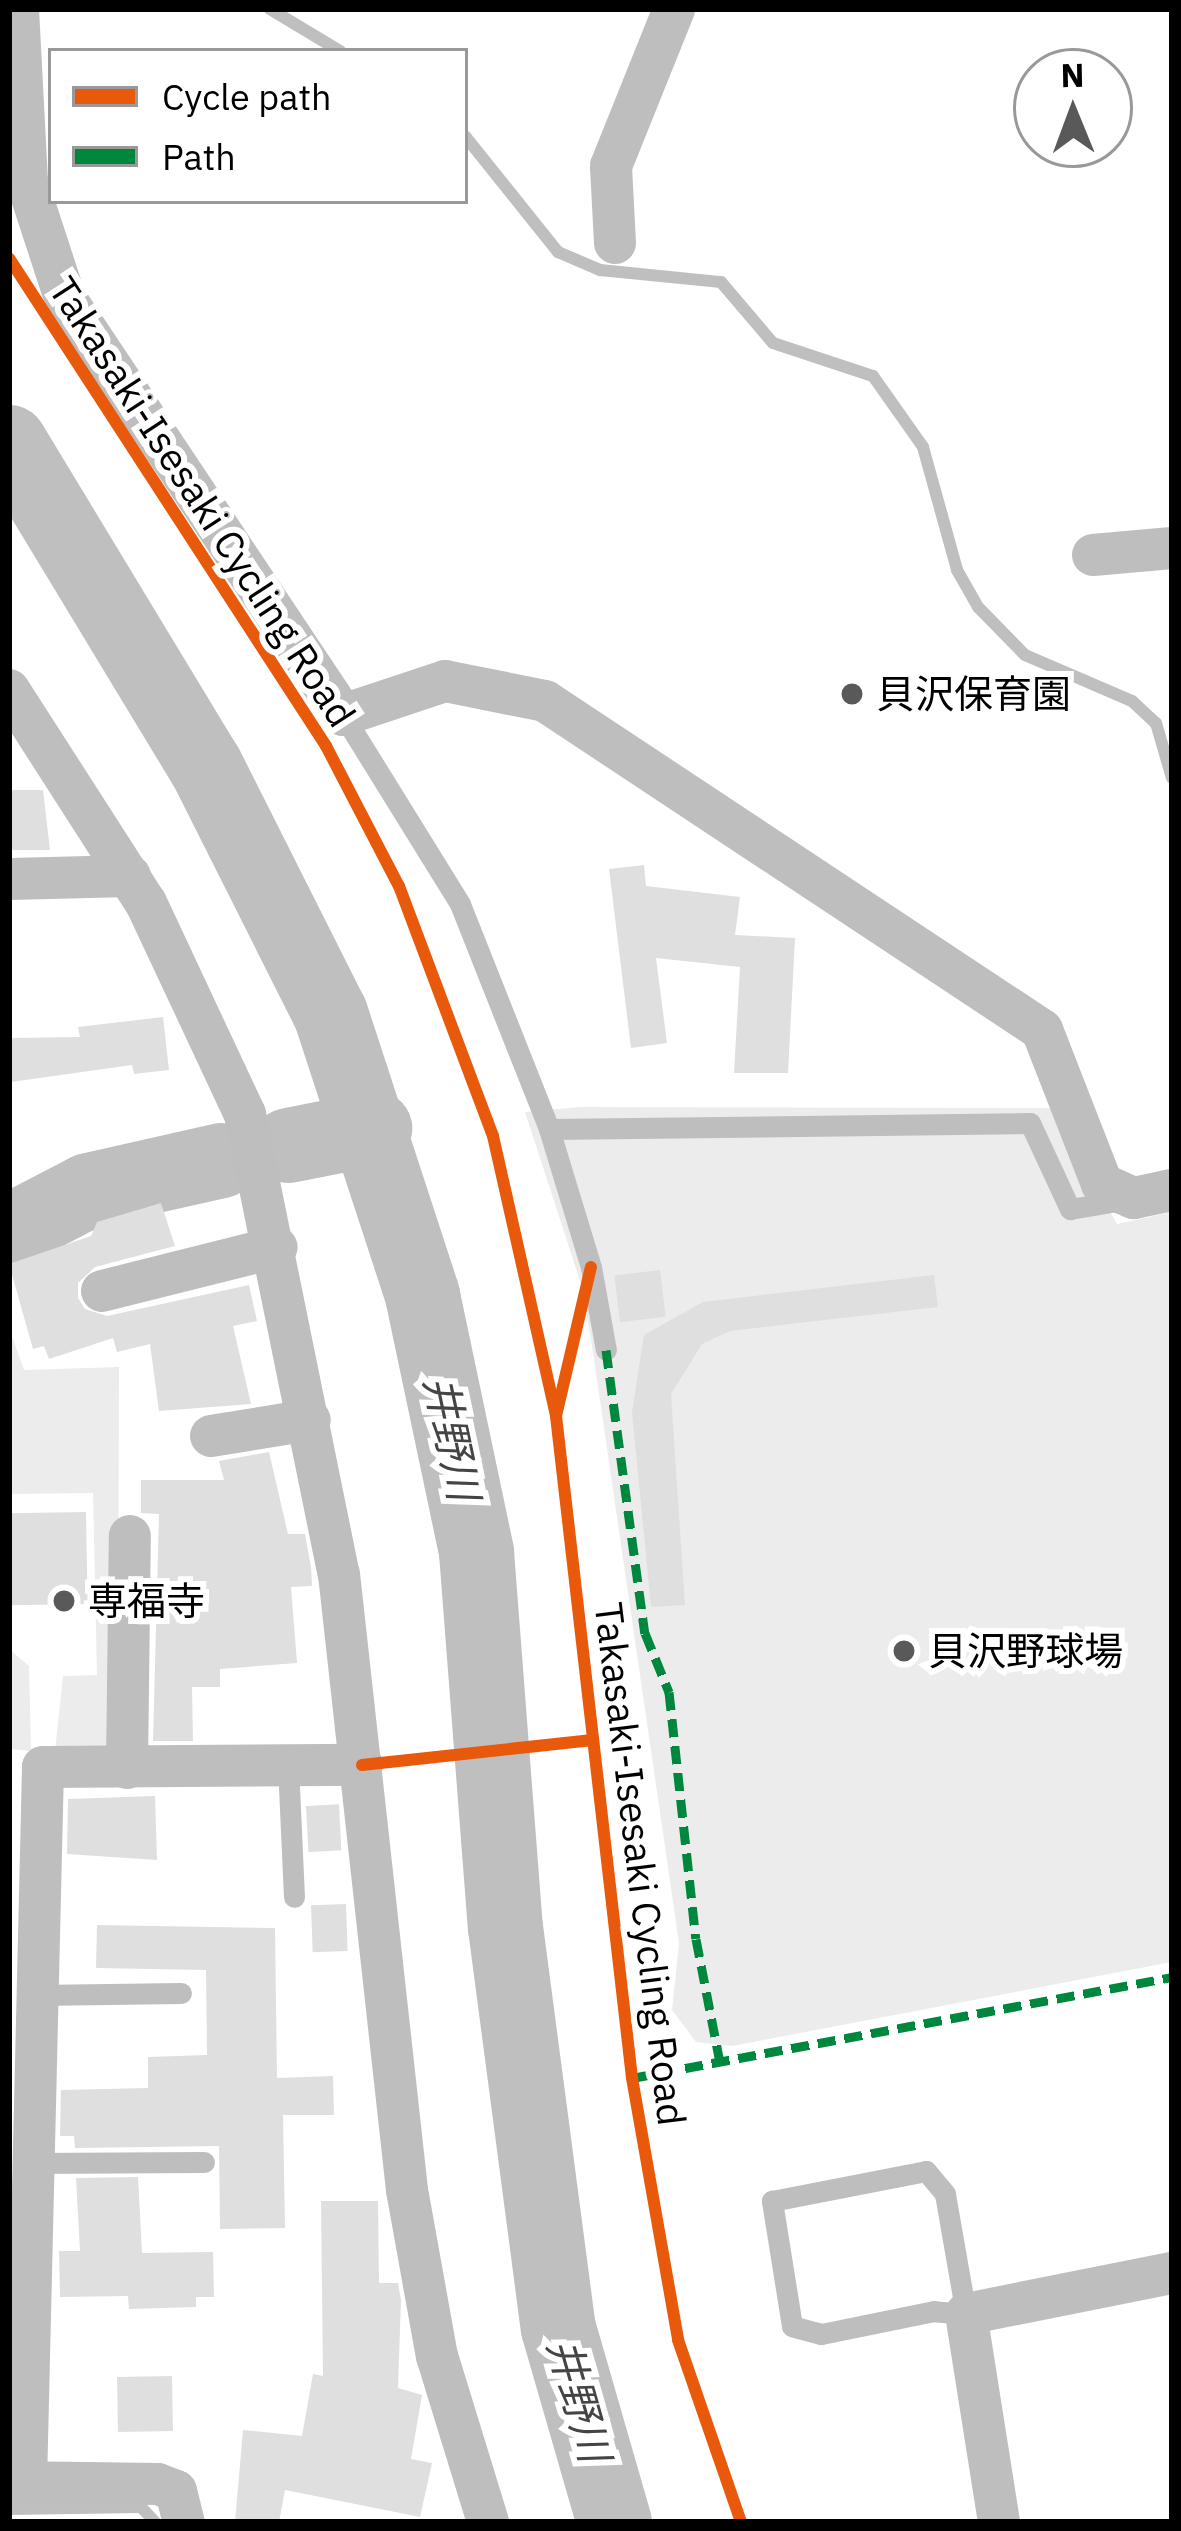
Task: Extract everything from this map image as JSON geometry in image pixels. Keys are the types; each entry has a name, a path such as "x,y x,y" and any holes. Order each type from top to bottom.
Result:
{"street":[{"path":"19,9 28,182 64,298 343,715 445,681 545,701 1042,1030 1102,1184 1153,1194"},
{"path":"615,243 611,166 674,9"},
{"path":"1093,555 1172,548"},
{"path":"9,690 130,876 224,1058 277,1247 310,1420 362,1765 407,2190 437,2356 488,2522"},
{"path":"9,878 130,876"},
{"path":"102,1291 277,1247"},
{"path":"211,1436 310,1420"},
{"path":"127,1768 130,1536"},
{"path":"184,2522 176,2491 158,2485 17,2483 36,1995 26,1765 362,1765"},
{"path":"999,2522 966,2314 1172,2273"}],"lane":[{"path":"343,715 460,904 548,1130 591,1267 606,1350"},
{"path":"548,1130 1030,1123 1070,1209 1153,1194"},
{"path":"288,1766 293,1897"},
{"path":"36,1995 181,1994"},
{"path":"30,2163 204,2162"},
{"path":"911,2172 938,2177 966,2314 934,2311 821,2334 792,2326 772,2201 911,2172"}],"shaded area":[{"name":"貝沢野球場","path":"580,1107 1051,1108 1117,1224 1172,1212 1172,1962 732,2046 696,2042 672,2010 679,1943 594,1359 582,1287 525,1112"},
{"path":"9,1328 24,1370 119,1367 118,1751 55,1751 63,1676 97,1675 93,1493 9,1494"},
{"path":"9,1649 29,1666 31,1751 9,1749"}],"building":[{"path":"9,790 43,790 50,850 9,850"},
{"path":"644,865 646,886 740,897 735,935 795,938 788,1073 734,1073 740,967 656,958 667,1043 631,1048 609,869"},
{"path":"163,1017 169,1070 134,1074 132,1065 11,1082 9,1038 80,1037 78,1027"},
{"path":"161,1203 175,1246 95,1267 78,1283 78,1298 85,1309 107,1316 249,1285 257,1321 233,1326 251,1404 159,1411 150,1344 117,1352 113,1338 49,1359 44,1346 33,1349 9,1264 91,1236 97,1222"},
{"path":"660,1270 666,1317 620,1322 614,1276"},
{"path":"934,1275 938,1307 730,1331 702,1344 671,1394 685,1605 651,1607 632,1412 644,1335 703,1302"},
{"path":"269,1452 288,1534 305,1534 311,1567 312,1586 291,1587 297,1663 220,1669 220,1687 192,1687 193,1741 153,1741 159,1514 141,1513 141,1480 224,1480 219,1461"},
{"path":"86,1512 88,1604 11,1605 9,1513"},
{"path":"155,1796 157,1860 67,1854 68,1799"},
{"path":"339,1804 341,1850 308,1852 306,1806"},
{"path":"346,1904 348,1951 313,1952 311,1905"},
{"path":"97,1925 275,1928 277,2078 333,2076 334,2115 283,2115 285,2228 220,2229 219,2146 75,2148 74,2136 60,2136 61,2090 148,2088 148,2057 207,2055 206,1970 96,1968"},
{"path":"138,2177 142,2253 213,2252 214,2297 196,2297 196,2307 129,2309 128,2296 60,2297 59,2251 80,2251 76,2178"},
{"path":"321,2201 378,2201 379,2283 398,2283 401,2300 398,2388 422,2395 411,2459 432,2463 420,2517 285,2490 279,2522 235,2522 243,2430 302,2436 313,2374 323,2376"},
{"path":"172,2376 173,2431 118,2432 117,2377"}],"waterway":[{"path":"270,9 335,48"},
{"path":"468,140 558,252 600,270 721,282 773,343 873,376 923,447 957,570 978,607 1025,655 1132,701 1156,723 1172,778"},
{"name":"井野川","path":"9,442 205,765 330,1013 422,1295 476,1552 505,1927 558,2328 614,2522"},
{"path":"288,1145 374,1128"},
{"path":"9,1231 88,1190 221,1160"},
{"path":"9,2509 141,2507 155,2522"}],"marked path":[{"path":"606,1350 645,1633 669,1692 696,1939 720,2063"},
{"path":"632,2078 1172,1977"}],"cycle path":[{"name":"Takasaki-Isesaki Cycling Road","path":"9,258 326,746 399,886 493,1136 556,1416 632,2078 678,2340 741,2522"},
{"path":"556,1416 591,1267"},
{"name":"Takasaki-Isesaki Cycling Road","path":"362,1765 593,1740"}],"place":[{"name":"貝沢保育園","path":"852,694"},
{"name":"専福寺","path":"64,1601"},
{"name":"貝沢野球場","path":"904,1651"}]}
